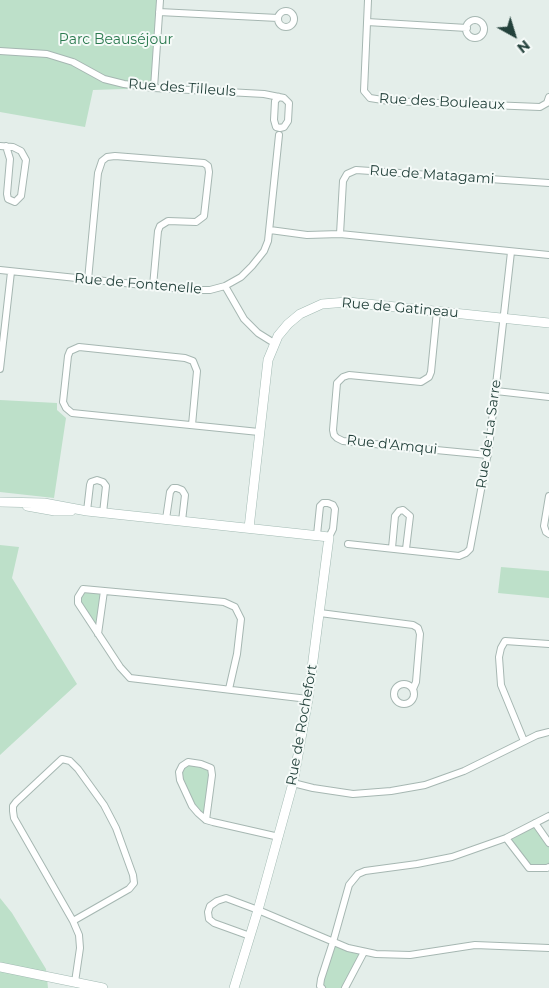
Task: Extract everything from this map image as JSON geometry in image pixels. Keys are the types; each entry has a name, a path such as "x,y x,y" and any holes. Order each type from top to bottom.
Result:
{"street":[{"path":"154,88 160,0"},
{"name":"Rue des Bouleaux","path":"368,0 364,91 370,98 389,101 540,108 547,103 549,97"},
{"path":"159,12 278,18"},
{"path":"367,22 467,28"},
{"name":"Rue des Tilleuls","path":"0,51 47,54 72,62 104,79 125,85 264,94 279,97"},
{"name":"Rue de Fontenelle","path":"0,270 203,291 225,286 241,277 257,261 268,241 279,135"},
{"path":"3,146 13,146 21,151 26,160 21,196 15,202 8,199 10,159 3,146"},
{"path":"88,280 98,173 102,161 107,157 115,156 200,161 208,166 209,172 204,216 196,222 168,221 160,226 153,286"},
{"name":"Rue de Matagami","path":"340,234 343,181 351,171 549,183"},
{"path":"270,230 307,234 340,234 549,255"},
{"name":"Rue de La Sarre","path":"348,544 459,556 470,548 488,455 502,318 511,252"},
{"path":"0,369 11,272"},
{"path":"225,286 244,319 258,333 274,343"},
{"name":"Rue de Gatineau","path":"249,528 266,369 274,343 284,327 296,316 311,308 327,303 354,302 549,323"},
{"name":"Rue d'Amqui","path":"437,312 429,377 421,382 349,375 343,377 337,383 334,435 343,441 488,455"},
{"path":"192,425 197,371 193,360 79,347 70,351 63,402 72,413 259,432"},
{"path":"496,391 549,397"},
{"path":"87,511 90,486 92,482 98,480 106,486 103,513"},
{"path":"166,519 170,492 172,489 177,488 185,494 182,521"},
{"path":"549,496 544,526 549,534"},
{"path":"0,502 55,512 87,511 103,513 166,519 249,528 317,535 329,536 333,529 335,509 332,504 321,505 317,535"},
{"path":"392,548 395,516 398,511 403,510 410,516 406,549"},
{"name":"Rue de Rochefort","path":"234,988 293,783 308,699 329,536"},
{"path":"229,689 238,654 241,619 235,607 224,602 83,589 78,597 78,603 120,667 130,678 308,699"},
{"path":"98,634 104,591"},
{"path":"320,613 414,625 418,628 420,634 416,682 413,689"},
{"path":"524,741 502,685 499,657 505,640 549,644"},
{"path":"293,783 353,794 391,791 425,785 448,778 537,735 549,732"},
{"path":"74,921 129,889 134,883 134,875 116,828 104,804 78,769 70,762 62,759 16,802 12,811 14,818 74,921 79,935 80,948 75,982"},
{"path":"206,820 212,775 211,768 188,762 182,766 179,772 180,780 192,806 206,820 279,837"},
{"path":"322,988 320,986 321,978 349,885 358,874 365,871 452,857 506,838 549,816"},
{"path":"535,824 549,843"},
{"path":"506,838 529,868 549,867"},
{"path":"250,936 214,924 209,919 208,912 210,906 226,898 333,942 364,952 410,955 475,946 549,948"},
{"path":"345,988 364,952"},
{"path":"0,967 103,988"}],"green space":[{"name":"Parc Beauséjour","path":"0,0 159,0 154,88 93,90 85,127 0,112"},
{"path":"0,400 57,403 57,410 66,418 54,498 0,492"},
{"path":"0,545 19,547 12,578 77,684 0,755"},
{"path":"501,567 549,571 549,598 498,593"},
{"path":"83,589 104,591 98,634 78,603"},
{"path":"188,762 211,768 206,820 198,813 180,780 182,766"},
{"path":"535,823 549,843 549,867 529,868 506,838"},
{"path":"0,898 12,913 46,969 48,988 0,988"},
{"path":"333,942 364,952 345,988 322,988 321,978"}]}
